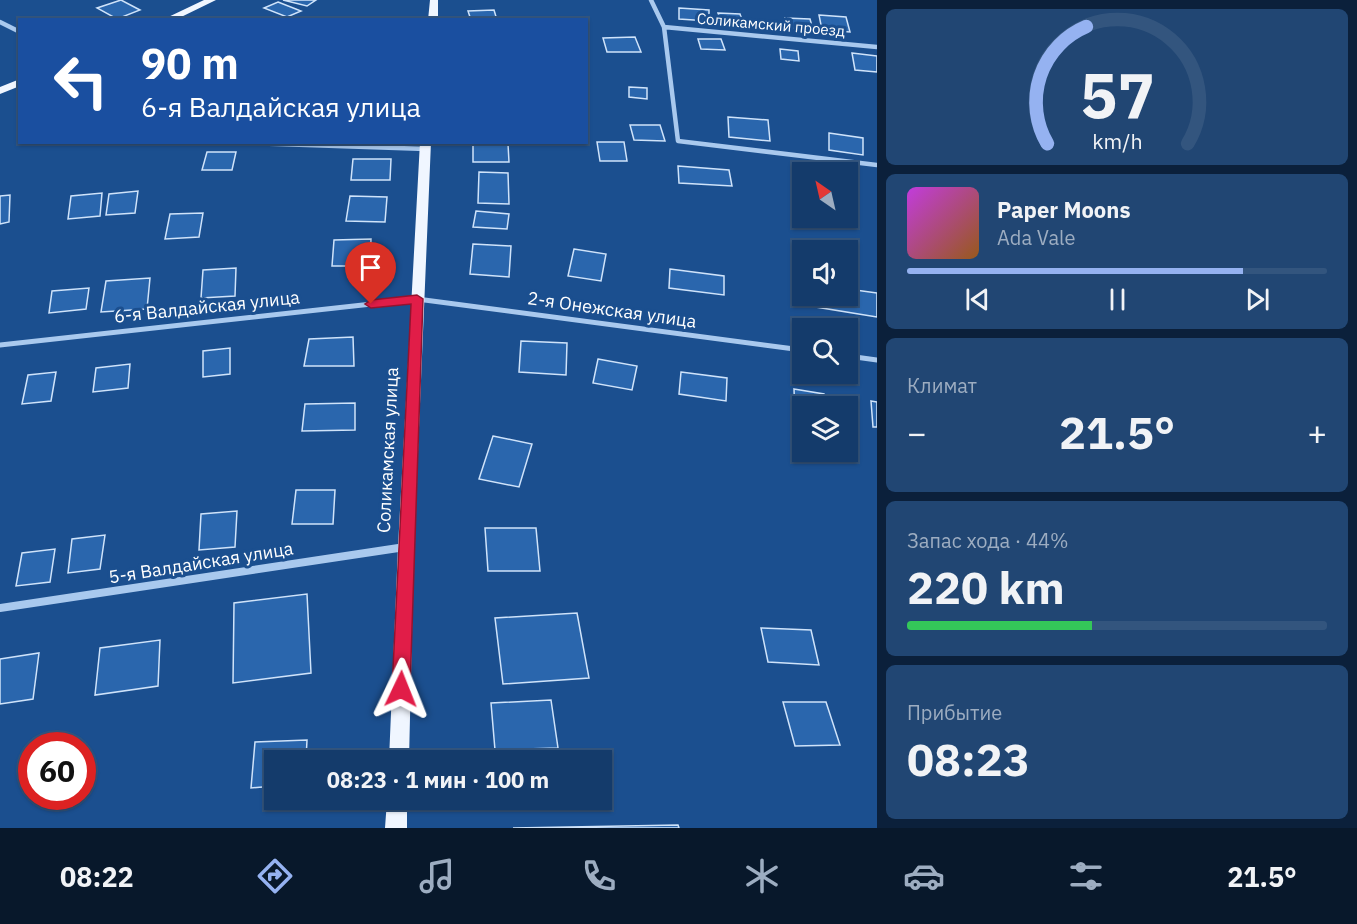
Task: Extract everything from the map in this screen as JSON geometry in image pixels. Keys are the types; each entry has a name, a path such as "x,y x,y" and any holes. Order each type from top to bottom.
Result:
{"main road":[{"path":"171,18 212,0"},
{"path":"432,18 434,0"},
{"path":"0,91 18,83"},
{"name":"Соликамская улица","path":"399,750 406,547 426,146"},
{"path":"396,828 397,810"}],"street":[{"path":"651,0 664,27 678,141 877,165"},
{"path":"0,22 18,31"},
{"name":"Соликамский проезд","path":"664,27 877,47"},
{"path":"321,144 426,146"},
{"name":"6-я Валдайская улица","path":"0,345 417,299"},
{"name":"2-я Онежская улица","path":"417,299 792,349"},
{"path":"858,357 877,360"},
{"name":"5-я Валдайская улица","path":"0,609 406,547"}],"building":[{"path":"121,0 140,10 115,18 97,8"},
{"path":"283,0 316,0 307,6"},
{"path":"278,2 301,11 287,17 264,8"},
{"path":"679,8 709,10 709,21 679,19"},
{"path":"494,10 496,18 470,18 468,11"},
{"path":"718,13 740,14 743,23 721,22"},
{"path":"819,15 846,17 850,32 822,30"},
{"path":"785,18 810,19 813,30 787,28"},
{"path":"635,37 641,52 607,52 603,38"},
{"path":"698,39 721,39 725,50 701,49"},
{"path":"780,49 798,51 799,61 781,59"},
{"path":"852,53 877,56 877,72 855,70"},
{"path":"629,87 647,88 647,99 629,97"},
{"path":"728,117 768,120 770,141 729,137"},
{"path":"630,125 660,125 665,141 634,140"},
{"path":"829,133 863,138 863,155 829,150"},
{"path":"597,142 624,142 627,161 600,161"},
{"path":"473,144 508,144 509,162 473,162"},
{"path":"207,152 236,152 232,170 202,170"},
{"path":"353,159 391,159 390,180 351,180"},
{"path":"678,166 729,170 732,186 679,183"},
{"path":"479,172 508,173 509,204 478,203"},
{"path":"138,191 135,213 106,215 109,194"},
{"path":"102,193 100,216 68,219 71,196"},
{"path":"10,195 9,222 0,224 0,196"},
{"path":"350,196 387,197 385,222 346,221"},
{"path":"476,211 509,214 507,229 473,227"},
{"path":"203,213 199,237 165,239 170,214"},
{"path":"371,239 370,266 332,266 334,240"},
{"path":"473,244 511,246 509,277 470,274"},
{"path":"574,249 606,254 601,281 568,276"},
{"path":"236,268 235,296 201,298 203,270"},
{"path":"670,269 724,276 724,295 669,288"},
{"path":"150,278 147,309 101,312 106,281"},
{"path":"89,288 86,309 49,313 52,291"},
{"path":"858,290 877,293 877,317 816,307 858,306"},
{"path":"353,337 354,366 304,366 309,339"},
{"path":"521,341 567,343 566,375 519,372"},
{"path":"230,348 230,374 203,377 203,351"},
{"path":"598,359 637,366 632,390 593,383"},
{"path":"130,364 128,388 93,392 96,368"},
{"path":"56,372 51,401 22,404 28,375"},
{"path":"681,372 727,378 726,401 679,394"},
{"path":"794,389 824,394 824,396 794,396"},
{"path":"871,401 877,402 877,427 873,427"},
{"path":"355,403 355,430 302,431 305,404"},
{"path":"493,436 532,444 519,487 479,479"},
{"path":"296,490 335,490 333,524 292,524"},
{"path":"237,511 235,547 199,550 201,514"},
{"path":"485,528 536,528 540,571 488,571"},
{"path":"105,535 100,569 68,573 72,539"},
{"path":"55,549 50,582 16,586 22,553"},
{"path":"307,594 311,673 233,683 234,603"},
{"path":"577,613 589,678 503,684 495,618"},
{"path":"761,628 811,630 819,665 768,662"},
{"path":"160,640 158,686 95,695 100,648"},
{"path":"39,653 33,699 0,704 0,659"},
{"path":"551,700 558,748 495,750 491,703"},
{"path":"783,702 826,702 840,745 795,746"},
{"path":"307,740 306,750 264,750 264,787 251,788 255,742"},
{"path":"678,825 679,828 513,828"}],"route":[{"path":"371,304 417,299 401,689"}]}
